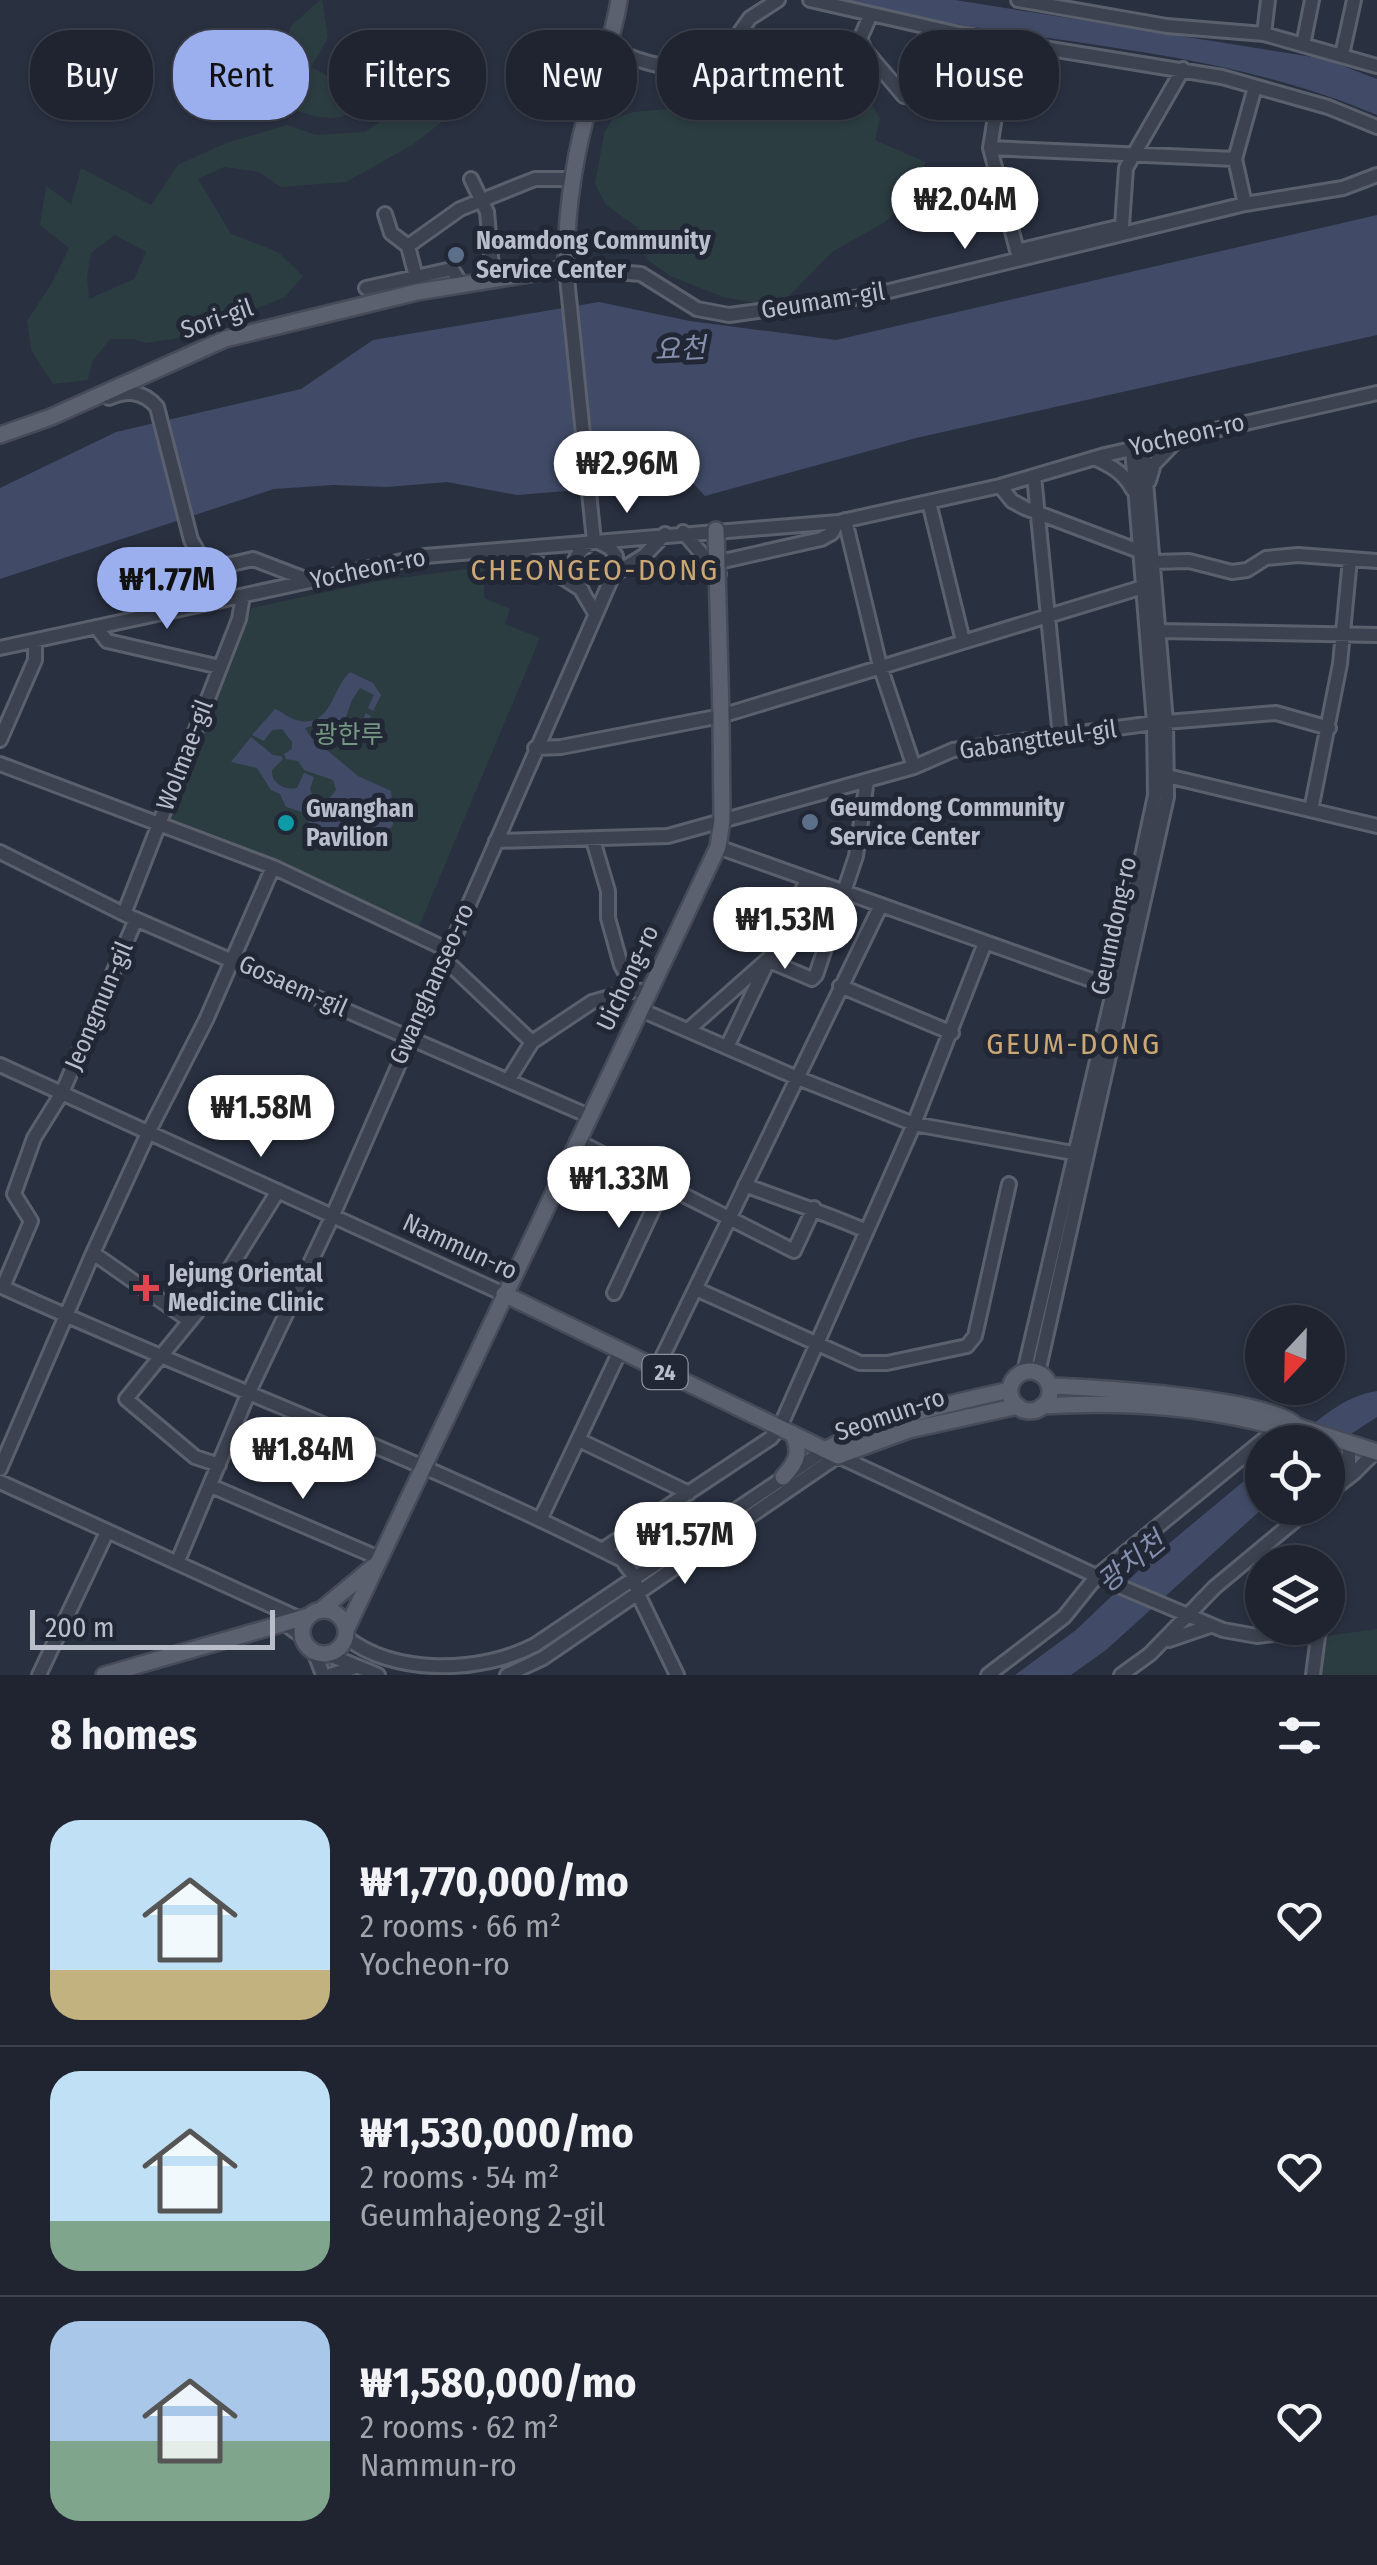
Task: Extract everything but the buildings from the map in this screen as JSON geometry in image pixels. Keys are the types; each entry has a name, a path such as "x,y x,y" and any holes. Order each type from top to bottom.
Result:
{"main road":[{"path":"612,30 618,0"},
{"path":"566,268 570,178 587,120"},
{"name":"Sori-gil","path":"0,435 225,340 461,284 566,268"},
{"name":"Uichong-ro","path":"327,1645 378,1560 641,1010 642,991 718,847 722,820 716,530"},
{"name":"Nammun-ro","path":"504,1294 832,1453"},
{"path":"1037,1377 1270,1425"},
{"name":"Geumdong-ro","path":"1010,1390 1015,1378 1037,1377 1049,1395 1042,1406"},
{"path":"1010,1390 1018,1406 1030,1410 1042,1406 1170,1402 1290,1418 1295,1425"},
{"name":"Seomun-ro","path":"832,1453 867,1430 906,1416 1010,1390"},
{"name":"Seomun-ro","path":"832,1453 958,1417 1018,1406"},
{"path":"783,1477 798,1457 798,1446 786,1431"},
{"path":"1347,1442 1376,1452"},
{"path":"302,1616 378,1560"},
{"path":"302,1616 302,1627 327,1645"},
{"path":"104,1675 302,1616 340,1616 327,1645"},
{"path":"264,1627 327,1645"}],"street":[{"path":"637,59 656,67 677,68 720,60 750,18 778,0"},
{"path":"810,0 942,30"},
{"path":"1018,0 1167,26 1264,34 1377,66"},
{"path":"1264,34 1268,0"},
{"path":"1303,45 1312,0"},
{"path":"1342,56 1354,0"},
{"path":"870,16 860,39 899,90"},
{"path":"1059,50 1183,69 1328,108 1377,127"},
{"path":"994,120 990,148 1019,256 1122,226 1126,168 1183,69"},
{"path":"1245,204 1235,159 1255,87"},
{"path":"990,148 1235,159"},
{"name":"Geumam-gil","path":"566,268 641,274 697,309 729,314 869,296 1019,256 1245,204 1343,188 1377,175"},
{"path":"408,246 460,209 534,179 570,178"},
{"path":"472,179 487,212 493,278"},
{"path":"386,214 391,233 408,246 416,277"},
{"path":"566,268 594,541"},
{"name":"Sori-gil","path":"366,288 452,269 461,284"},
{"path":"55,415 122,392 136,392 150,400 160,414 191,540 199,554 223,566 253,559 310,580"},
{"name":"Yocheon-ro","path":"0,648 424,556 842,521 1000,486 1138,447 1377,393"},
{"path":"1094,458 1114,468 1141,494 1154,464 1180,437"},
{"name":"Geumdong-ro","path":"1037,1377 1162,824 1159,631 1138,447"},
{"path":"1034,476 1060,737"},
{"path":"1000,486 1012,501 1139,551"},
{"name":"Geumdong-ro","path":"1141,494 1139,551 1160,723"},
{"path":"930,502 963,641"},
{"path":"683,532 719,568 821,539 842,521"},
{"path":"842,521 880,666 914,767"},
{"path":"612,575 645,555 664,534"},
{"path":"594,541 614,552 612,575"},
{"path":"594,541 573,558 582,590 595,613"},
{"path":"503,549 545,566 582,590"},
{"path":"1152,562 1190,561 1232,572 1247,570 1266,558 1298,555 1377,561"},
{"path":"1311,810 1329,728 1350,559"},
{"name":"Gwanghanseo-ro","path":"177,1563 249,1392 332,1215 612,575"},
{"path":"535,748 562,747 721,716 1143,587"},
{"name":"Wolmae-gil","path":"130,916 158,824 239,619 243,596"},
{"path":"96,627 107,640 220,667"},
{"path":"1159,631 1377,635"},
{"path":"0,740 35,660 35,642"},
{"path":"1160,723 1276,713 1329,728"},
{"name":"Gabangtteul-gil","path":"496,841 668,836 914,767 953,750 1160,723"},
{"path":"0,764 273,867 445,954 532,1042"},
{"path":"1162,775 1377,826"},
{"name":"Geumdong-ro","path":"1037,1377 1073,1153 1162,775"},
{"path":"768,960 812,979 856,856 867,780"},
{"path":"509,1079 532,1042 592,1002 642,991 621,965 608,918 608,892 593,840"},
{"path":"718,847 1114,988"},
{"name":"Gosaem-gil","path":"0,852 130,916 589,1116"},
{"path":"0,1468 94,1253 206,1020 273,867"},
{"path":"726,1047 807,880"},
{"path":"657,1368 881,905"},
{"name":"Jeongmun-gil","path":"2,1286 31,1221 14,1194 34,1138 62,1093 130,916"},
{"path":"602,1550 786,1431 816,1345 914,1124 984,943"},
{"path":"688,1030 768,960"},
{"path":"840,986 952,1033"},
{"path":"641,1010 914,1124 1073,1153"},
{"name":"Nammun-ro","path":"0,1065 504,1294"},
{"path":"577,1141 794,1251 814,1208"},
{"path":"745,1184 866,1231"},
{"path":"696,1290 860,1363 887,1362 967,1346 975,1336 1009,1184"},
{"path":"614,1293 664,1186"},
{"path":"220,1464 195,1457 126,1399 220,1284 278,1191"},
{"path":"94,1253 190,1321"},
{"path":"2,1286 159,1358 423,1466 622,1560 634,1576 638,1594 677,1675"},
{"path":"540,1520 620,1351"},
{"path":"875,1473 870,1462 872,1454 884,1438"},
{"path":"580,1440 689,1493"},
{"path":"1345,1474 1349,1463 1347,1442"},
{"path":"1345,1478 1376,1452"},
{"name":"Nammun-ro","path":"832,1453 1186,1616"},
{"name":"Seomun-ro","path":"327,1645 364,1653 398,1670 437,1672 488,1666 535,1645 783,1477 832,1453"},
{"name":"Seomun-ro","path":"508,1675 543,1658 638,1594 832,1453"},
{"path":"988,1675 1064,1617 1102,1579 1245,1455"},
{"path":"0,1482 258,1603 302,1616"},
{"path":"211,1486 378,1560"},
{"path":"1121,1675 1162,1643 1214,1587 1289,1525"},
{"path":"39,1675 108,1532"},
{"path":"1186,1616 1245,1634"},
{"path":"1162,1643 1210,1626"},
{"path":"327,1645 358,1667 378,1675"},
{"path":"327,1645 326,1675 358,1667"},
{"name":"Uichong-ro","path":"326,1675 327,1645"},
{"path":"1313,1675 1317,1645"}],"green space":[{"path":"322,0 328,38 311,67 329,77 329,118 309,115 309,30 289,30"},
{"path":"657,110 657,120 879,120 879,116 880,118 875,140 925,162 925,182 885,222 832,252 789,296 769,305 723,297 670,276 648,260 637,227 606,205 595,184 604,134 611,120 637,120 637,112"},
{"path":"382,120 445,120 412,145 346,182 281,187 259,172 224,167 198,179 231,234 278,252 303,276 285,297 186,337 146,343 110,339 92,362 88,380 53,384 31,350 27,321 69,248 40,225 46,186 71,204 81,168 151,205 178,165 226,143 287,125 316,135 365,132","holes":["115,235 146,252 134,279 89,299 91,253"]},
{"name":"광한루","path":"484,567 484,598 510,609 505,624 540,638 418,929 168,822 166,817 252,608 377,581"},
{"path":"1377,1629 1377,1675 1319,1675 1321,1645 1345,1645 1345,1634"}],"water":[{"path":"836,0 955,0 1325,59 1377,79 1377,115 1312,91 1246,73 1059,40 1059,30 993,30"},
{"name":"요천","path":"1377,215 1377,335 916,438 705,496 691,481 517,495 447,482 274,489 0,579 0,488 116,432 301,389 373,340 599,302 690,321 836,340"},
{"path":"350,672 373,683 381,695 373,711 368,708 374,695 360,688 352,700 345,720 359,727 366,713 371,716 361,732 323,724 305,728 358,776 391,791 393,824 371,834 339,838 311,829 305,813 286,807 257,768 231,762 251,737 283,759 272,770 276,782 297,788 304,773 314,777 310,789 314,799 328,800 336,790 333,780 304,770 298,761 286,759 284,754 292,749 292,742 282,729 272,730 264,741 252,735 275,709 296,720 317,719"},
{"path":"1377,1391 1377,1417 1345,1438 1345,1425 1313,1425 1340,1405"},
{"path":"1245,1480 1245,1524 1106,1650 1071,1675 1015,1675 1076,1630 1155,1555"}],"place":[{"name":"Noamdong Community Service Center","path":"456,255"},
{"name":"Geumdong Community Service Center","path":"810,822"},
{"name":"Gwanghan Pavilion","path":"286,823"},
{"name":"Jejung Oriental Medicine Clinic","path":"146,1288"}],"district":[{"name":"CHEONGEO-DONG","path":"595,570"},
{"name":"GEUM-DONG","path":"1074,1044"}],"water label":[{"name":"광치천","path":"1131,1562"}]}
